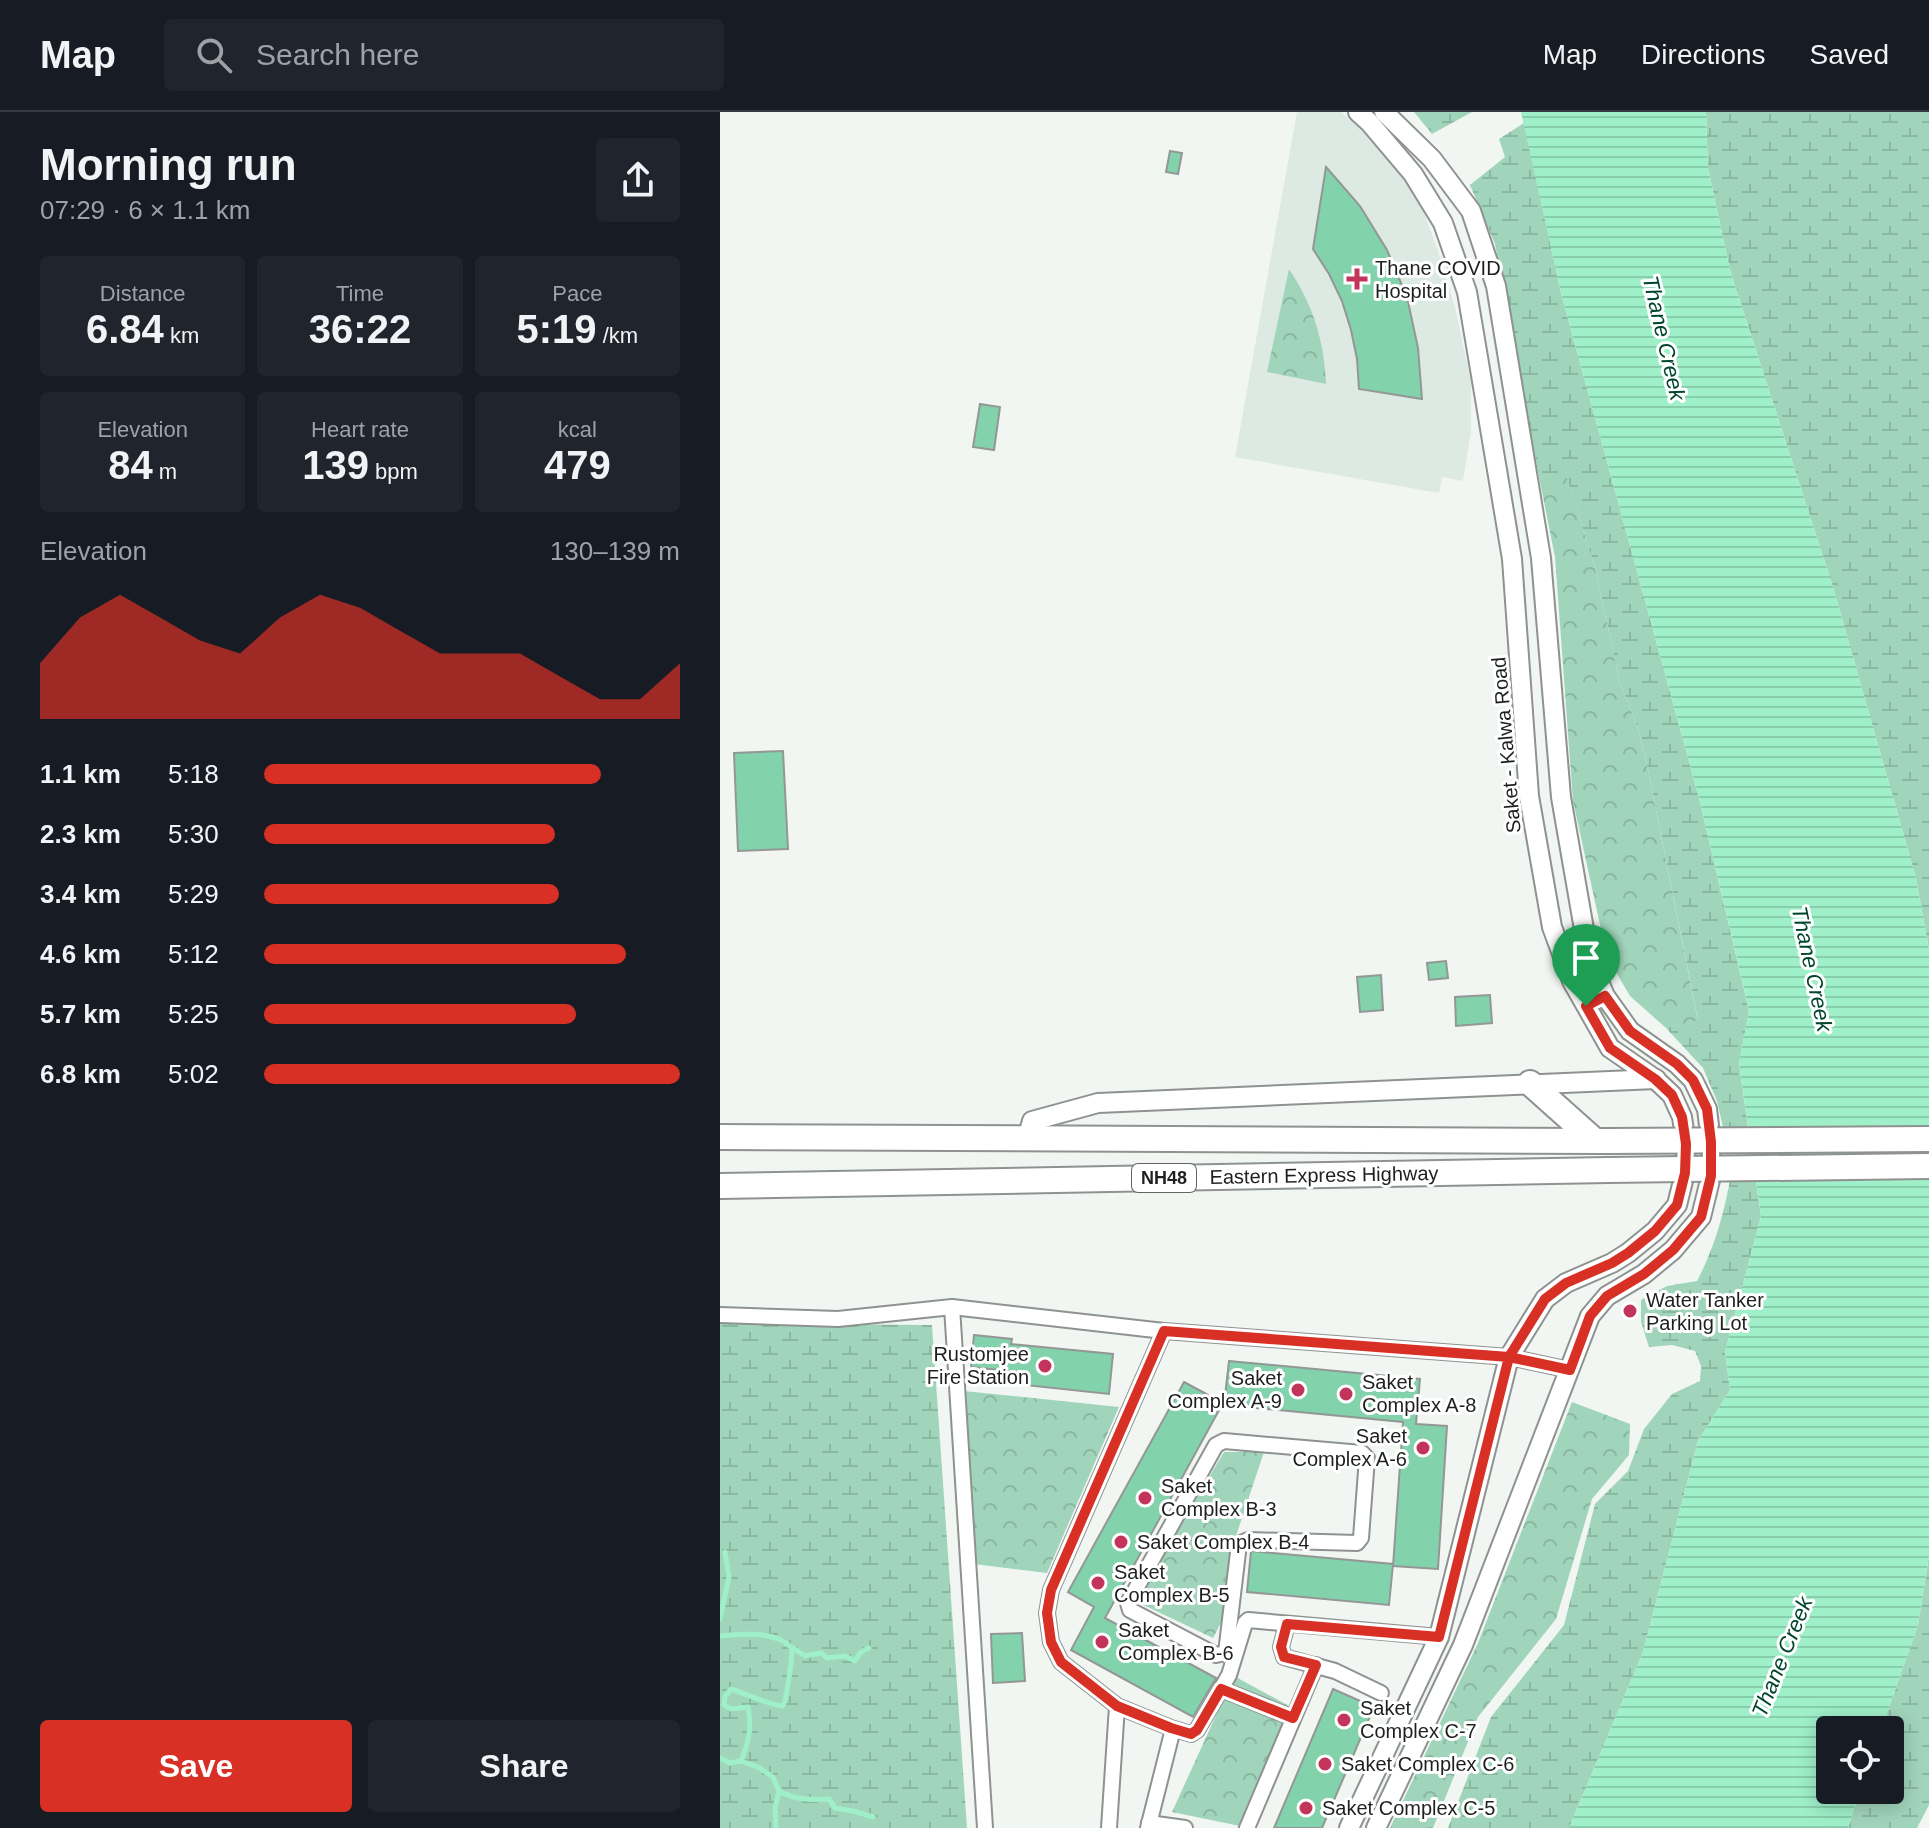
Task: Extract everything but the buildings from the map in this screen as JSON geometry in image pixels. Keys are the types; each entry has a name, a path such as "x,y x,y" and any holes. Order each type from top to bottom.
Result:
{"highway":[{"path":"1530,1083 1601,1141"},
{"name":"Eastern Express Highway","path":"720,1137 1601,1141 1929,1139"},
{"name":"Eastern Express Highway","path":"720,1186 1929,1166"}],"main road":[{"name":"Saket - Kalwa Road","path":"1349,1828 1439,1637 1509,1357 1545,1299 1566,1283 1628,1253 1655,1231 1677,1205 1685,1173 1686,1144 1682,1117 1672,1095 1655,1079 1610,1048 1572,981 1552,927 1529,796 1512,559 1467,292 1443,223 1413,174 1358,112"},
{"path":"1376,1828 1463,1645 1590,1316 1607,1296 1644,1274 1673,1250 1701,1217 1711,1176 1707,1109 1693,1080 1677,1064 1630,1031 1605,996 1589,958 1561,797 1539,542 1496,286 1471,211 1432,159 1384,112"},
{"path":"1413,174 1432,159"},
{"path":"1514,582 1543,580"},
{"path":"1586,1006 1605,996"},
{"path":"1027,1138 1032,1121 1098,1103 1655,1079 1677,1064"}],"street":[{"path":"720,1315 838,1319 952,1307 1164,1331 1509,1357 1570,1370"},
{"path":"952,1307 985,1828"},
{"path":"1164,1331 1051,1590 1047,1613 1051,1642 1061,1662 1117,1706 1191,1734 1197,1730 1229,1675 1231,1652 1239,1544 1248,1540 1357,1543 1361,1538 1367,1458 1362,1453 1224,1441 1216,1445 1128,1603 1130,1610 1216,1655 1231,1652"},
{"path":"1231,1652 1248,1620 1439,1637"},
{"path":"1287,1624 1281,1647 1284,1657 1335,1671 1381,1693"},
{"path":"1247,1828 1316,1665"},
{"path":"1221,1689 1293,1718"},
{"path":"1109,1828 1117,1706"},
{"path":"1173,1729 1149,1826 1185,1828"}],"shaded area":[{"name":"Thane COVID Hospital","path":"1297,112 1341,112 1404,176 1421,204 1455,307 1471,382 1471,431 1463,481 1442,477 1439,493 1235,457"}],"green space":[{"path":"1414,112 1472,112 1432,134"},
{"path":"1706,112 1929,112 1929,950 1916,878 1833,587 1730,270 1708,168"},
{"path":"1524,123 1562,297 1699,798 1749,1011 1739,1064 1748,1127 1723,1127 1717,1101 1703,1068 1666,1028 1698,1020 1646,760 1637,725 1620,683 1595,568 1565,471 1539,477 1495,244 1470,185 1505,157 1499,139"},
{"path":"1289,269 1305,296 1316,324 1326,384 1267,372"},
{"path":"1565,470 1595,568 1620,683 1637,725 1646,760 1698,1021 1666,1028 1630,996 1607,957 1573,801 1555,557 1539,477"},
{"path":"1731,1175 1755,1175 1761,1216 1725,1352 1730,1390 1698,1441 1643,1652 1569,1828 1448,1828 1491,1717 1564,1625 1595,1504 1628,1471 1644,1429 1672,1394 1700,1381 1701,1366 1695,1351 1672,1345 1649,1347 1641,1322 1641,1300 1667,1286 1697,1281 1718,1230"},
{"path":"720,1323 932,1325 967,1828 720,1828"},
{"path":"964,1391 1119,1407 1047,1573 974,1564"},
{"path":"1572,1402 1630,1424 1629,1455 1592,1499 1556,1619 1478,1717 1433,1828 1390,1828 1478,1643"},
{"path":"1224,1452 1264,1452 1233,1545 1222,1621 1213,1638 1135,1601"},
{"path":"1929,1556 1929,1805 1917,1828 1848,1828 1856,1804 1904,1804 1904,1716 1886,1716 1918,1625"},
{"path":"1234,1676 1291,1707 1240,1826 1172,1812"}],"water":[{"name":"Thane Creek","path":"1521,112 1706,112 1708,168 1730,270 1833,587 1916,878 1929,950 1929,1556 1918,1625 1886,1716 1816,1716 1816,1804 1856,1804 1848,1828 1569,1828 1643,1652 1698,1441 1730,1390 1725,1352 1761,1216 1739,1064 1749,1010 1699,798 1562,297"}],"waterway":[{"path":"720,1619 729,1577 725,1552"},
{"path":"720,1636 768,1636 792,1648 783,1706 731,1689 725,1696 724,1705 731,1709 748,1707 750,1728 741,1761 730,1763 720,1758"},
{"path":"793,1648 805,1656 821,1653 827,1658 845,1656 855,1661 861,1652 869,1648"},
{"path":"741,1761 773,1777 779,1791 775,1808 776,1828"},
{"path":"779,1791 803,1799 829,1799 835,1808 873,1817"}],"place":[{"name":"Thane COVID Hospital","path":"1357,279"},
{"name":"Water Tanker Parking Lot","path":"1630,1311"},
{"name":"Rustomjee Fire Station","path":"1045,1366"},
{"name":"Saket Complex A-9","path":"1298,1390"},
{"name":"Saket Complex A-8","path":"1346,1394"},
{"name":"Saket Complex A-6","path":"1423,1448"},
{"name":"Saket Complex B-3","path":"1145,1498"},
{"name":"Saket Complex B-4","path":"1121,1542"},
{"name":"Saket Complex B-5","path":"1098,1583"},
{"name":"Saket Complex B-6","path":"1102,1642"},
{"name":"Saket Complex C-7","path":"1344,1720"},
{"name":"Saket Complex C-6","path":"1325,1764"},
{"name":"Saket Complex C-5","path":"1306,1808"}],"route":[{"path":"1586,1006 1605,996 1630,1031 1677,1064 1693,1080 1707,1109 1711,1176 1701,1217 1673,1250 1644,1274 1607,1296 1590,1316 1570,1370 1509,1357 1439,1637 1287,1624 1281,1647 1284,1657 1316,1665 1293,1718 1221,1689 1197,1730 1191,1734 1117,1706 1061,1662 1051,1642 1047,1613 1051,1590 1164,1331 1509,1357 1545,1299 1566,1283 1628,1253 1655,1231 1677,1205 1685,1173 1686,1144 1682,1117 1672,1095 1655,1079 1610,1048 1586,1006"}]}
